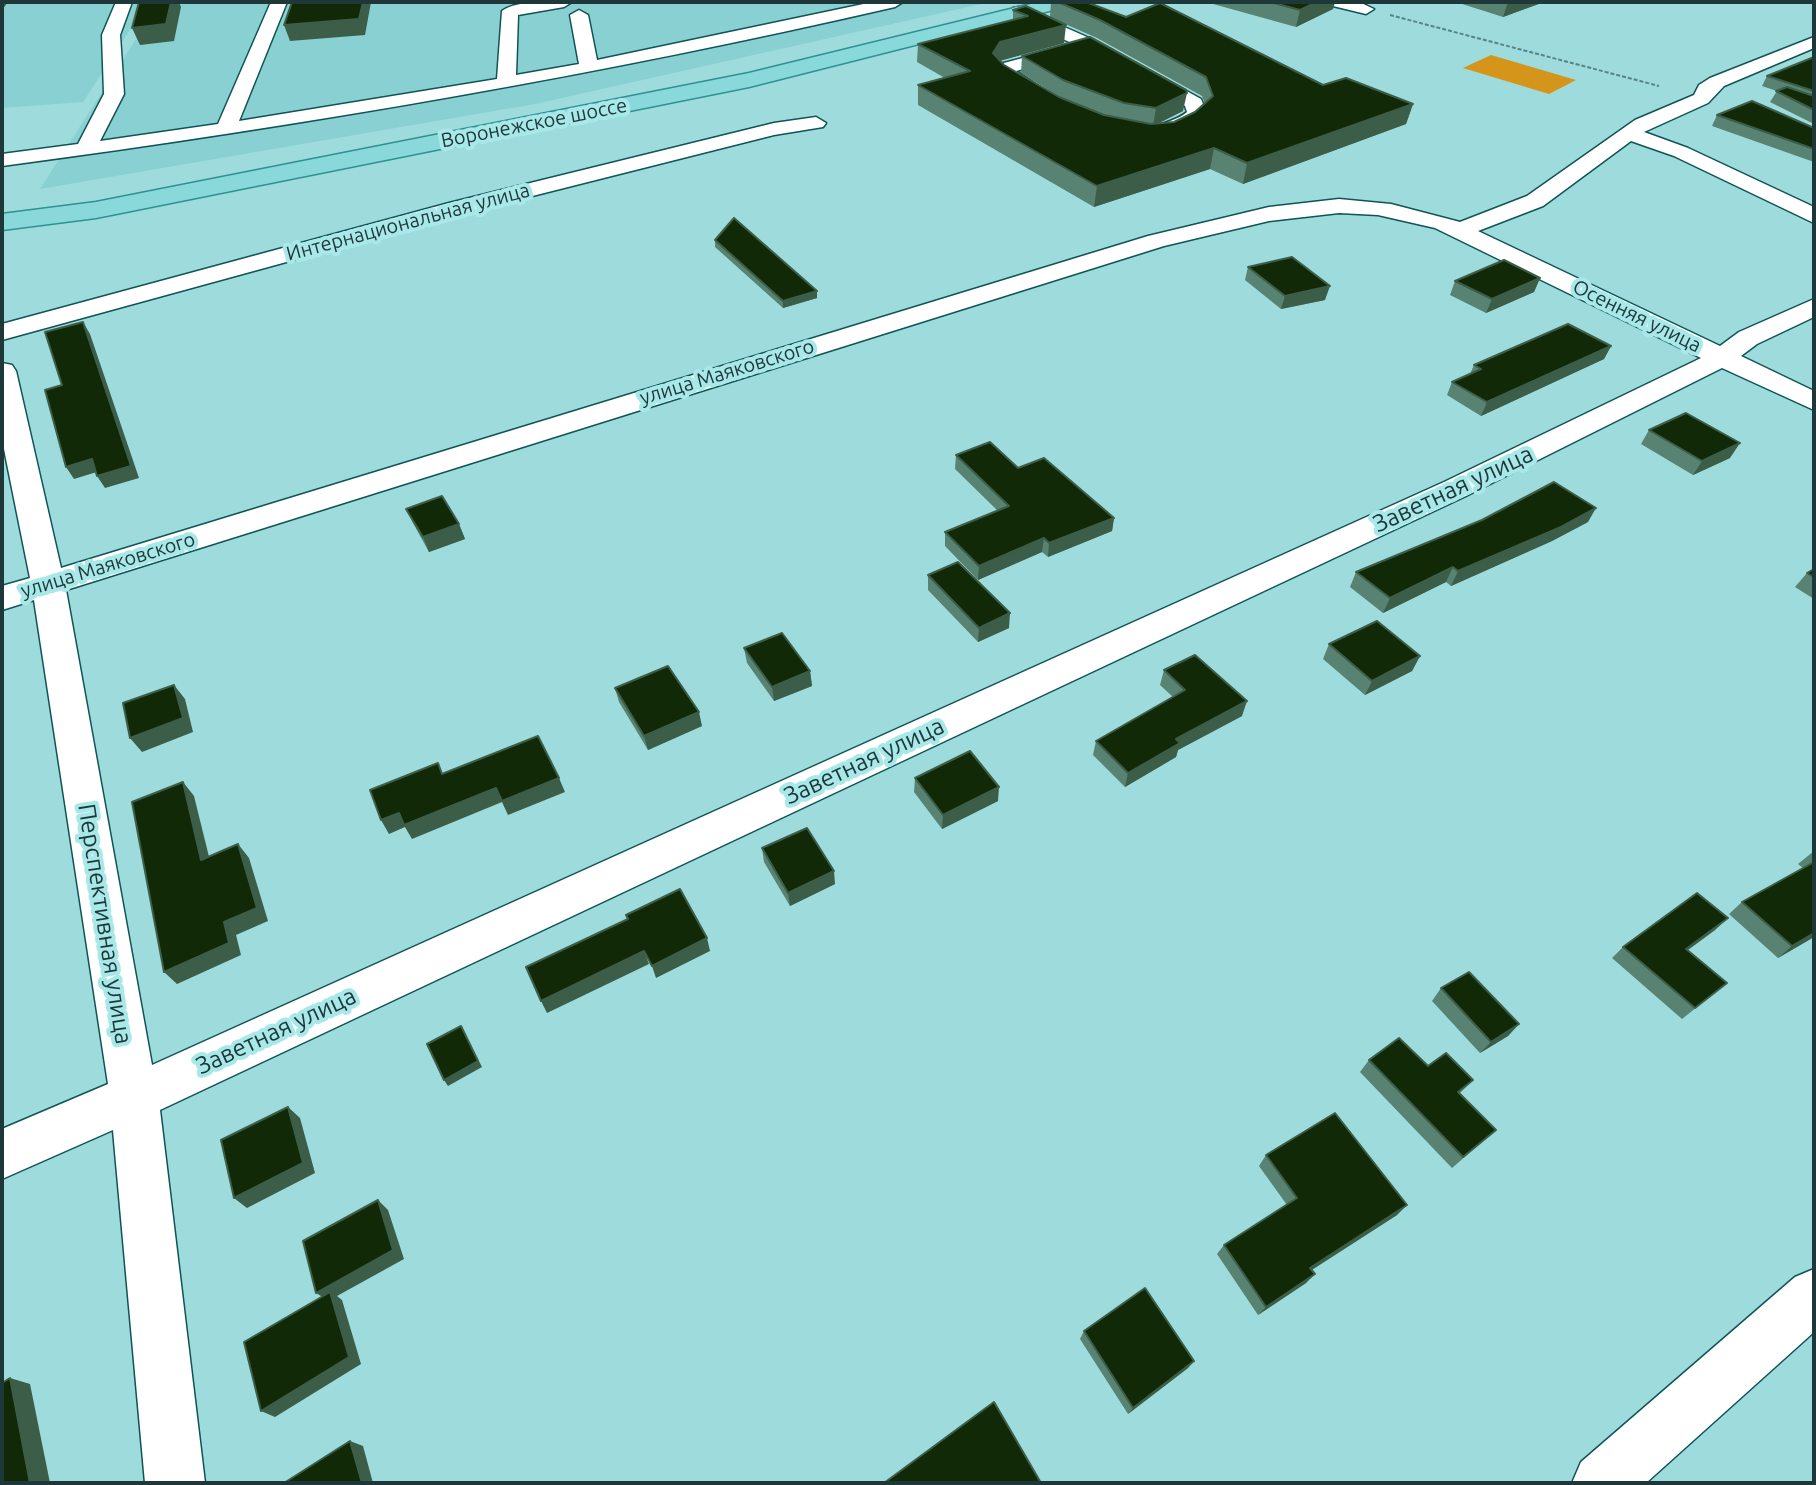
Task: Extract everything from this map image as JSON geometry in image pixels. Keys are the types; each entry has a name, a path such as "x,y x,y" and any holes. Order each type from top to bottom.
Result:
{"main road":[{"name":"Воронежское шоссе","path":"2,222 96,210 749,80 1062,2"}],"street":[{"path":"86,148 114,94 111,35 124,2"},
{"path":"226,129 279,2"},
{"path":"493,2 510,11 564,2"},
{"path":"2,160 226,129 506,83 895,2"},
{"path":"1339,2 1366,9"},
{"path":"790,6 826,18"},
{"path":"506,83 510,11"},
{"path":"1019,12 1090,45 1194,103 1197,114 1182,126 1134,136"},
{"path":"579,15 589,68"},
{"path":"1460,230 1535,201 1642,124 1814,42"},
{"path":"1052,101 1010,79 1004,72 1007,68 1090,45"},
{"path":"1704,94 1733,98"},
{"name":"Интернациональная улица","path":"2,332 457,208 774,129 816,123"},
{"path":"28,157 45,130"},
{"path":"1631,134 1681,152 1814,216"},
{"path":"1311,198 1341,206"},
{"name":"улица Маяковского","path":"2,598 1156,241 1274,214 1341,206 1412,216 1460,230"},
{"name":"Осенняя улица","path":"1460,230 1814,402"},
{"name":"Заветная улица","path":"2,1154 134,1097 1455,489 1722,358 1748,338 1814,307"},
{"name":"Перспективная улица","path":"2,371 48,584 134,1097 175,1483"},
{"path":"1602,1483 1814,1296"}],"path":[{"path":"1366,9 1704,94"}],"shaded area":[{"path":"2,2 148,2 83,102 2,108"},
{"path":"160,2 990,2 535,104 40,189"},
{"path":"1491,55 1576,80 1549,94 1463,68"}],"building":[{"path":"139,2 171,2 166,24 132,28"},
{"path":"292,2 363,2 359,19 284,25"},
{"path":"1058,2 1086,2 1126,17 1160,3 1323,85 1346,78 1413,104 1247,163 1214,148 1097,186 918,85 970,71 918,44 1028,16 1013,10 1026,6 1066,25 1000,42 993,53 1004,65 1059,97 1104,115 1151,124 1174,122 1195,112 1213,96 1206,77 1100,20"},
{"path":"1270,2 1317,2 1300,10"},
{"path":"1090,37 1187,93 1156,108 1124,103 1063,80 1022,56"},
{"path":"1814,57 1814,91 1767,76"},
{"path":"1787,87 1814,96 1814,110 1776,91"},
{"path":"1752,101 1814,128 1814,149 1717,115"},
{"path":"734,218 817,291 783,301 715,240"},
{"path":"1292,257 1330,286 1285,296 1248,267"},
{"path":"1504,260 1540,278 1492,299 1455,281"},
{"path":"83,322 131,466 97,476 92,459 66,467 45,390 62,385 45,332"},
{"path":"1568,324 1611,346 1487,402 1452,382 1481,369 1474,365"},
{"path":"1686,413 1740,443 1702,461 1649,430"},
{"path":"990,442 1018,468 1044,458 1114,518 1049,543 1044,538 979,566 945,532 1009,506 956,455"},
{"path":"1554,482 1596,508 1561,527 1458,571 1453,567 1390,598 1356,572 1482,520"},
{"path":"442,496 459,524 423,537 406,509"},
{"path":"958,562 1010,613 979,628 928,575"},
{"path":"1377,621 1420,656 1372,681 1329,644"},
{"path":"782,633 810,671 772,687 744,648"},
{"path":"1195,655 1247,701 1176,739 1180,743 1128,773 1096,741 1185,690 1164,670"},
{"path":"668,666 699,712 644,736 615,688"},
{"path":"174,685 183,718 130,738 123,703"},
{"path":"538,736 559,778 502,801 496,788 404,825 399,813 381,820 370,790 438,763 442,774"},
{"path":"970,751 999,787 943,815 915,778"},
{"path":"183,782 201,860 238,844 257,908 224,922 229,943 164,972 132,802"},
{"path":"807,828 834,871 788,893 762,848"},
{"path":"1814,862 1814,933 1792,946 1742,902"},
{"path":"680,889 707,938 652,966 644,951 541,1001 526,967 628,919 626,915"},
{"path":"1697,893 1728,918 1686,949 1727,983 1695,1008 1623,947"},
{"path":"1469,972 1519,1024 1491,1042 1441,988"},
{"path":"461,1026 478,1061 444,1080 427,1044"},
{"path":"1399,1038 1428,1066 1446,1053 1473,1080 1458,1092 1496,1130 1463,1157 1369,1060"},
{"path":"288,1107 303,1163 234,1198 221,1140"},
{"path":"1335,1113 1407,1205 1310,1268 1315,1274 1266,1307 1224,1245 1297,1198 1266,1155"},
{"path":"378,1200 393,1250 316,1293 303,1241"},
{"path":"1145,1288 1194,1361 1133,1408 1084,1331"},
{"path":"330,1292 349,1357 261,1411 244,1342"},
{"path":"10,1378 30,1483 2,1483 2,1383"},
{"path":"994,1402 1041,1483 884,1483"},
{"path":"350,1441 362,1483 284,1483"}]}
